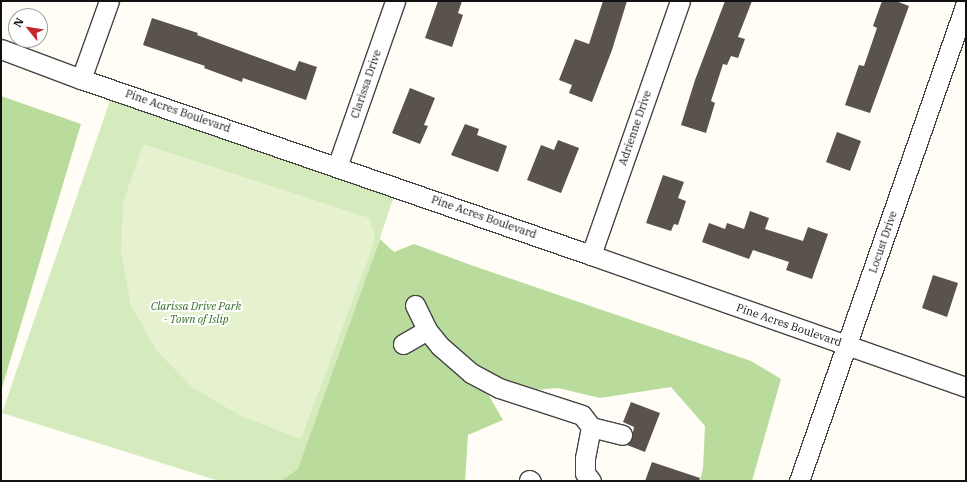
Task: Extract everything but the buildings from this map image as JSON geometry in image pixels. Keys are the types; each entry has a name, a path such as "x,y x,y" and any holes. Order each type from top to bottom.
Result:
{"street":[{"path":"81,79 109,1"},
{"name":"Clarissa Drive","path":"337,167 395,1"},
{"name":"Adrienne Drive","path":"591,254 680,1"},
{"name":"Locust Drive","path":"799,481 966,3"},
{"name":"Pine Acres Boulevard","path":"1,49 81,79 591,254 966,387"},
{"path":"415,305 427,330 440,346 471,373 499,388 582,415 591,427 622,435"},
{"path":"403,344 427,330"},
{"path":"591,427 585,458 585,473 591,481"}],"green space":[{"name":"Clarissa Drive Park - Town of Islip","path":"114,89 397,187 299,481 219,481 2,413"},
{"path":"1,96 81,124 1,391"},
{"path":"143,144 369,218 375,236 371,251 301,439 243,417 193,388 157,351 131,306 121,253 123,203"},
{"path":"380,239 394,252 414,244 751,361 781,379 752,481 700,481 703,468 705,426 671,387 600,398 558,388 488,394 503,420 468,435 465,481 281,481 298,469"}]}
